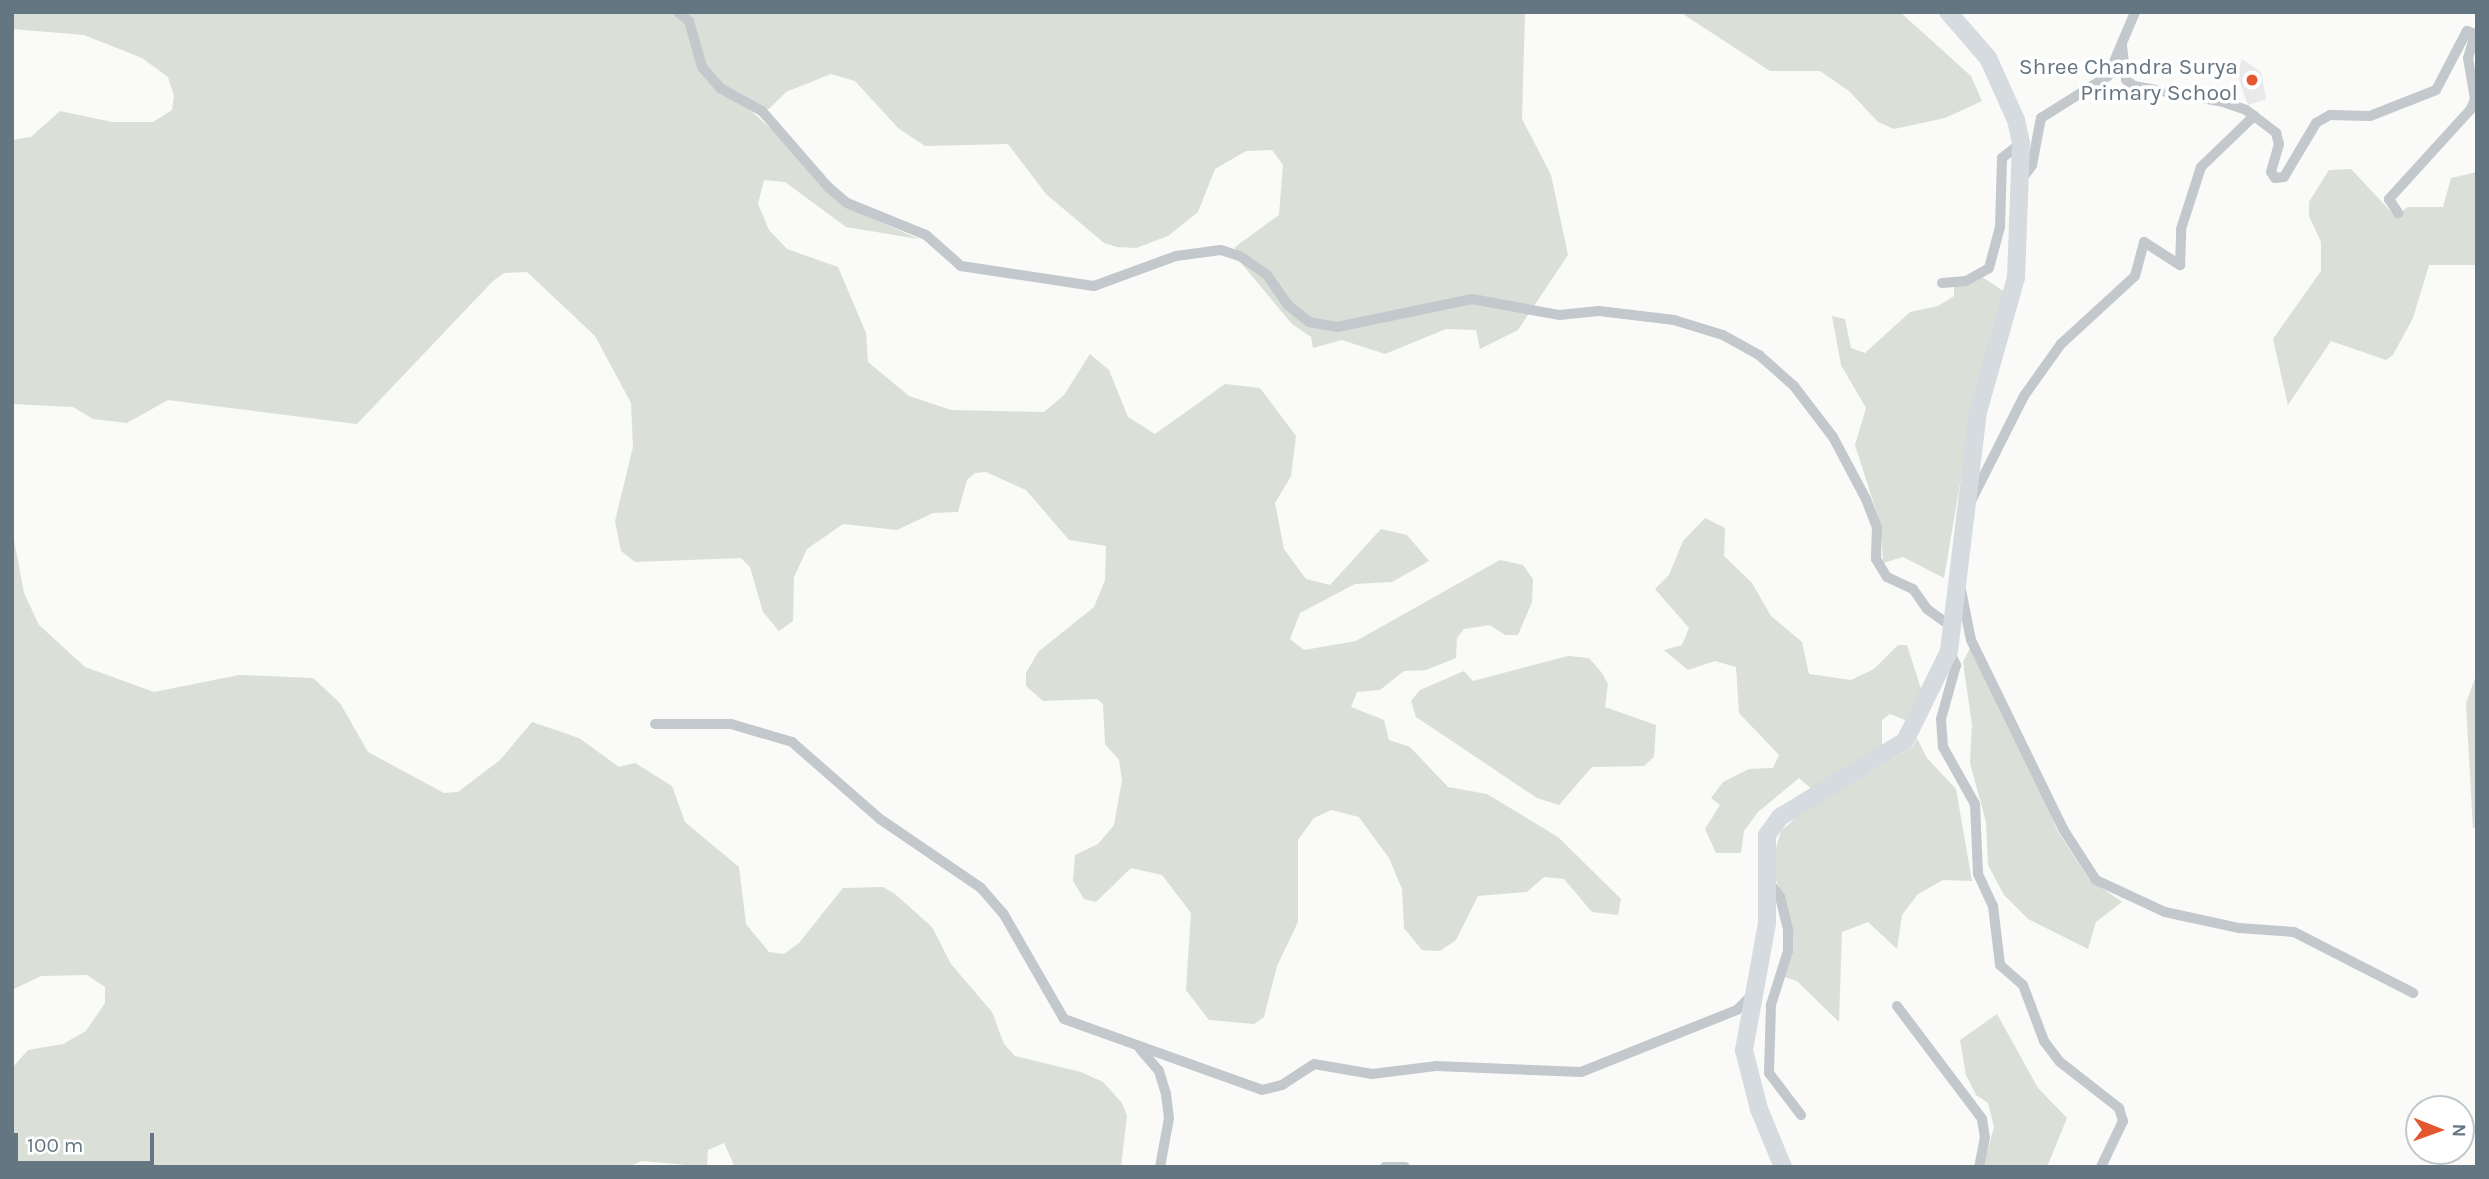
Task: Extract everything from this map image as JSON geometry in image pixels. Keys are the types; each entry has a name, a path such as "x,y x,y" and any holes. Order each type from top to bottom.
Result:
{"main road":[{"path":"1776,1162 1744,1050 1767,923 1765,847 1773,825 1905,741 1950,651 1962,517 1978,411 2015,278 2021,143 1988,58 1948,12"}],"street":[{"path":"678,12 689,21 702,66 711,77 762,111 829,188 848,203 926,235 961,266 984,274 1094,286 1176,256 1221,250 1240,256 1267,275 1288,305 1309,322 1337,327 1472,299 1559,315 1599,311 1674,320 1723,335 1759,355 1794,386 1833,437 1866,499 1877,527 1876,559 1887,577 1913,589 1927,609 1954,628"},
{"path":"2018,184 2032,165 2041,118 2108,76 2135,12"},
{"path":"2122,46 2126,80 2134,86 2223,102 2253,116 2276,133 2279,144 2271,172 2275,178 2284,177 2316,123 2345,113 2370,116 2436,90 2467,31 2475,34 2468,58 2475,99 2471,109 2389,199 2398,213"},
{"path":"1962,517 2024,396 2061,344 2135,276 2144,242 2179,265 2181,229 2201,167 2253,116"},
{"path":"1942,283 1966,281 1989,268 2000,226 2002,158 2021,143"},
{"path":"1956,580 1964,593 1971,640 2063,829 2096,880 2165,912 2239,928 2294,932 2413,993"},
{"path":"1950,651 1956,665 1941,719 1942,747 1975,803 1978,874 1993,906 2000,965 2022,985 2045,1041 2060,1062 2119,1108 2123,1121 2101,1167"},
{"path":"655,724 731,724 792,742 880,819 981,888 1003,913 1064,1020 1262,1090 1282,1085 1314,1064 1372,1074 1436,1066 1581,1072 1737,1010 1756,991"},
{"path":"1765,876 1780,897 1788,930 1788,951 1771,1005 1769,1073 1801,1115"},
{"path":"1897,1006 1982,1119 1985,1137 1979,1167"},
{"path":"1140,1049 1159,1071 1166,1094 1169,1118 1160,1167"},
{"path":"1385,1167 1405,1167"}],"shaded area":[{"path":"12,12 1525,12 1522,119 1551,175 1568,255 1518,330 1480,349 1476,330 1446,329 1385,354 1342,340 1313,348 1311,337 1292,324 1236,257 1235,247 1279,215 1283,165 1272,150 1246,151 1215,169 1198,212 1168,236 1136,248 1117,247 1104,243 1046,194 1008,144 925,146 898,128 855,81 831,74 786,92 769,109 750,110 871,218 919,239 846,227 785,182 764,180 758,204 769,230 787,249 838,267 866,333 868,362 909,396 951,410 1044,412 1064,395 1090,354 1109,370 1128,417 1155,434 1225,384 1260,388 1296,436 1291,476 1275,503 1284,549 1306,579 1330,585 1381,529 1407,535 1429,561 1392,582 1355,584 1300,613 1290,639 1304,650 1356,641 1500,560 1523,565 1533,579 1532,602 1518,635 1505,635 1490,625 1464,629 1457,638 1456,658 1426,670 1404,671 1380,690 1357,692 1351,707 1384,720 1389,740 1410,747 1448,787 1487,794 1558,837 1621,899 1618,915 1592,912 1564,879 1544,877 1527,892 1478,896 1456,940 1440,951 1422,950 1404,928 1402,889 1389,858 1359,817 1331,810 1314,818 1298,840 1298,922 1277,966 1264,1017 1254,1024 1209,1020 1186,990 1191,913 1162,875 1131,868 1096,902 1084,899 1073,881 1075,855 1098,844 1114,825 1122,780 1119,760 1105,744 1103,704 1097,699 1043,701 1026,686 1026,673 1038,652 1094,607 1105,580 1106,546 1069,540 1026,490 986,472 975,473 967,480 958,512 933,513 897,530 843,524 807,549 794,577 793,621 779,631 763,612 750,567 741,558 635,562 621,551 615,521 633,447 631,403 595,336 527,272 504,273 493,281 357,424 168,400 127,423 93,419 73,407 12,404 12,140 31,137 60,111 112,122 153,122 172,110 174,96 168,77 142,58 84,35 12,29"},
{"path":"1680,12 1900,12 1971,76 1982,101 1945,118 1894,129 1878,122 1849,91 1820,71 1770,71"},
{"name":"Shree Chandra Surya Primary School","path":"2242,59 2261,72 2266,99 2248,105 2237,74"},
{"path":"2351,169 2395,216 2408,207 2443,207 2451,178 2477,172 2477,265 2429,265 2413,318 2393,355 2386,360 2331,341 2288,405 2273,339 2321,271 2321,242 2309,216 2309,202 2329,170"},
{"path":"1982,277 2005,292 1976,389 1944,578 1903,557 1883,563 1881,526 1855,445 1866,408 1841,365 1832,316 1845,319 1851,348 1865,353 1910,312 1938,306 1954,296 1954,287"},
{"path":"1705,518 1725,528 1724,556 1752,583 1771,616 1802,642 1809,674 1851,680 1874,669 1898,645 1907,645 1923,695 1910,722 1890,714 1882,720 1882,755 1813,790 1799,778 1758,812 1744,831 1741,853 1716,853 1705,829 1720,805 1711,798 1723,782 1749,769 1773,768 1779,755 1739,713 1736,667 1715,661 1688,670 1664,650 1682,645 1689,628 1655,589 1669,575 1683,541"},
{"path":"12,529 24,593 39,625 85,667 154,692 239,675 313,678 340,703 368,752 444,793 458,792 500,760 532,722 579,738 619,767 635,763 672,786 685,822 739,867 746,924 769,952 784,954 799,943 843,888 883,887 895,894 932,927 951,964 992,1012 1004,1044 1015,1056 1081,1072 1103,1082 1122,1103 1127,1116 1121,1167 735,1167 724,1143 708,1150 707,1167 642,1161 627,1167 12,1167 12,1068 28,1050 63,1044 86,1031 105,1003 105,987 87,975 41,976 12,990"},
{"path":"1970,648 2009,717 2058,832 2089,879 2122,902 2096,922 2088,949 2028,919 2004,895 1988,865 1986,822 1970,763 1972,725 1963,662"},
{"path":"1568,656 1589,658 1602,673 1608,684 1605,707 1656,725 1654,757 1644,766 1592,767 1559,805 1537,798 1416,717 1411,701 1420,690 1464,671 1473,681"},
{"path":"2477,673 2477,827 2473,828 2466,703"},
{"path":"1917,738 1927,758 1956,789 1972,881 1943,880 1918,894 1902,915 1897,949 1868,922 1842,932 1839,1022 1797,981 1785,977 1793,932 1775,877 1775,851 1781,831 1799,815 1913,747"},
{"path":"1997,1014 2038,1088 2067,1118 2047,1167 1983,1167 1994,1127 1988,1103 1976,1095 1966,1075 1960,1040"}],"place":[{"name":"Shree Chandra Surya Primary School","path":"2252,80"}]}
